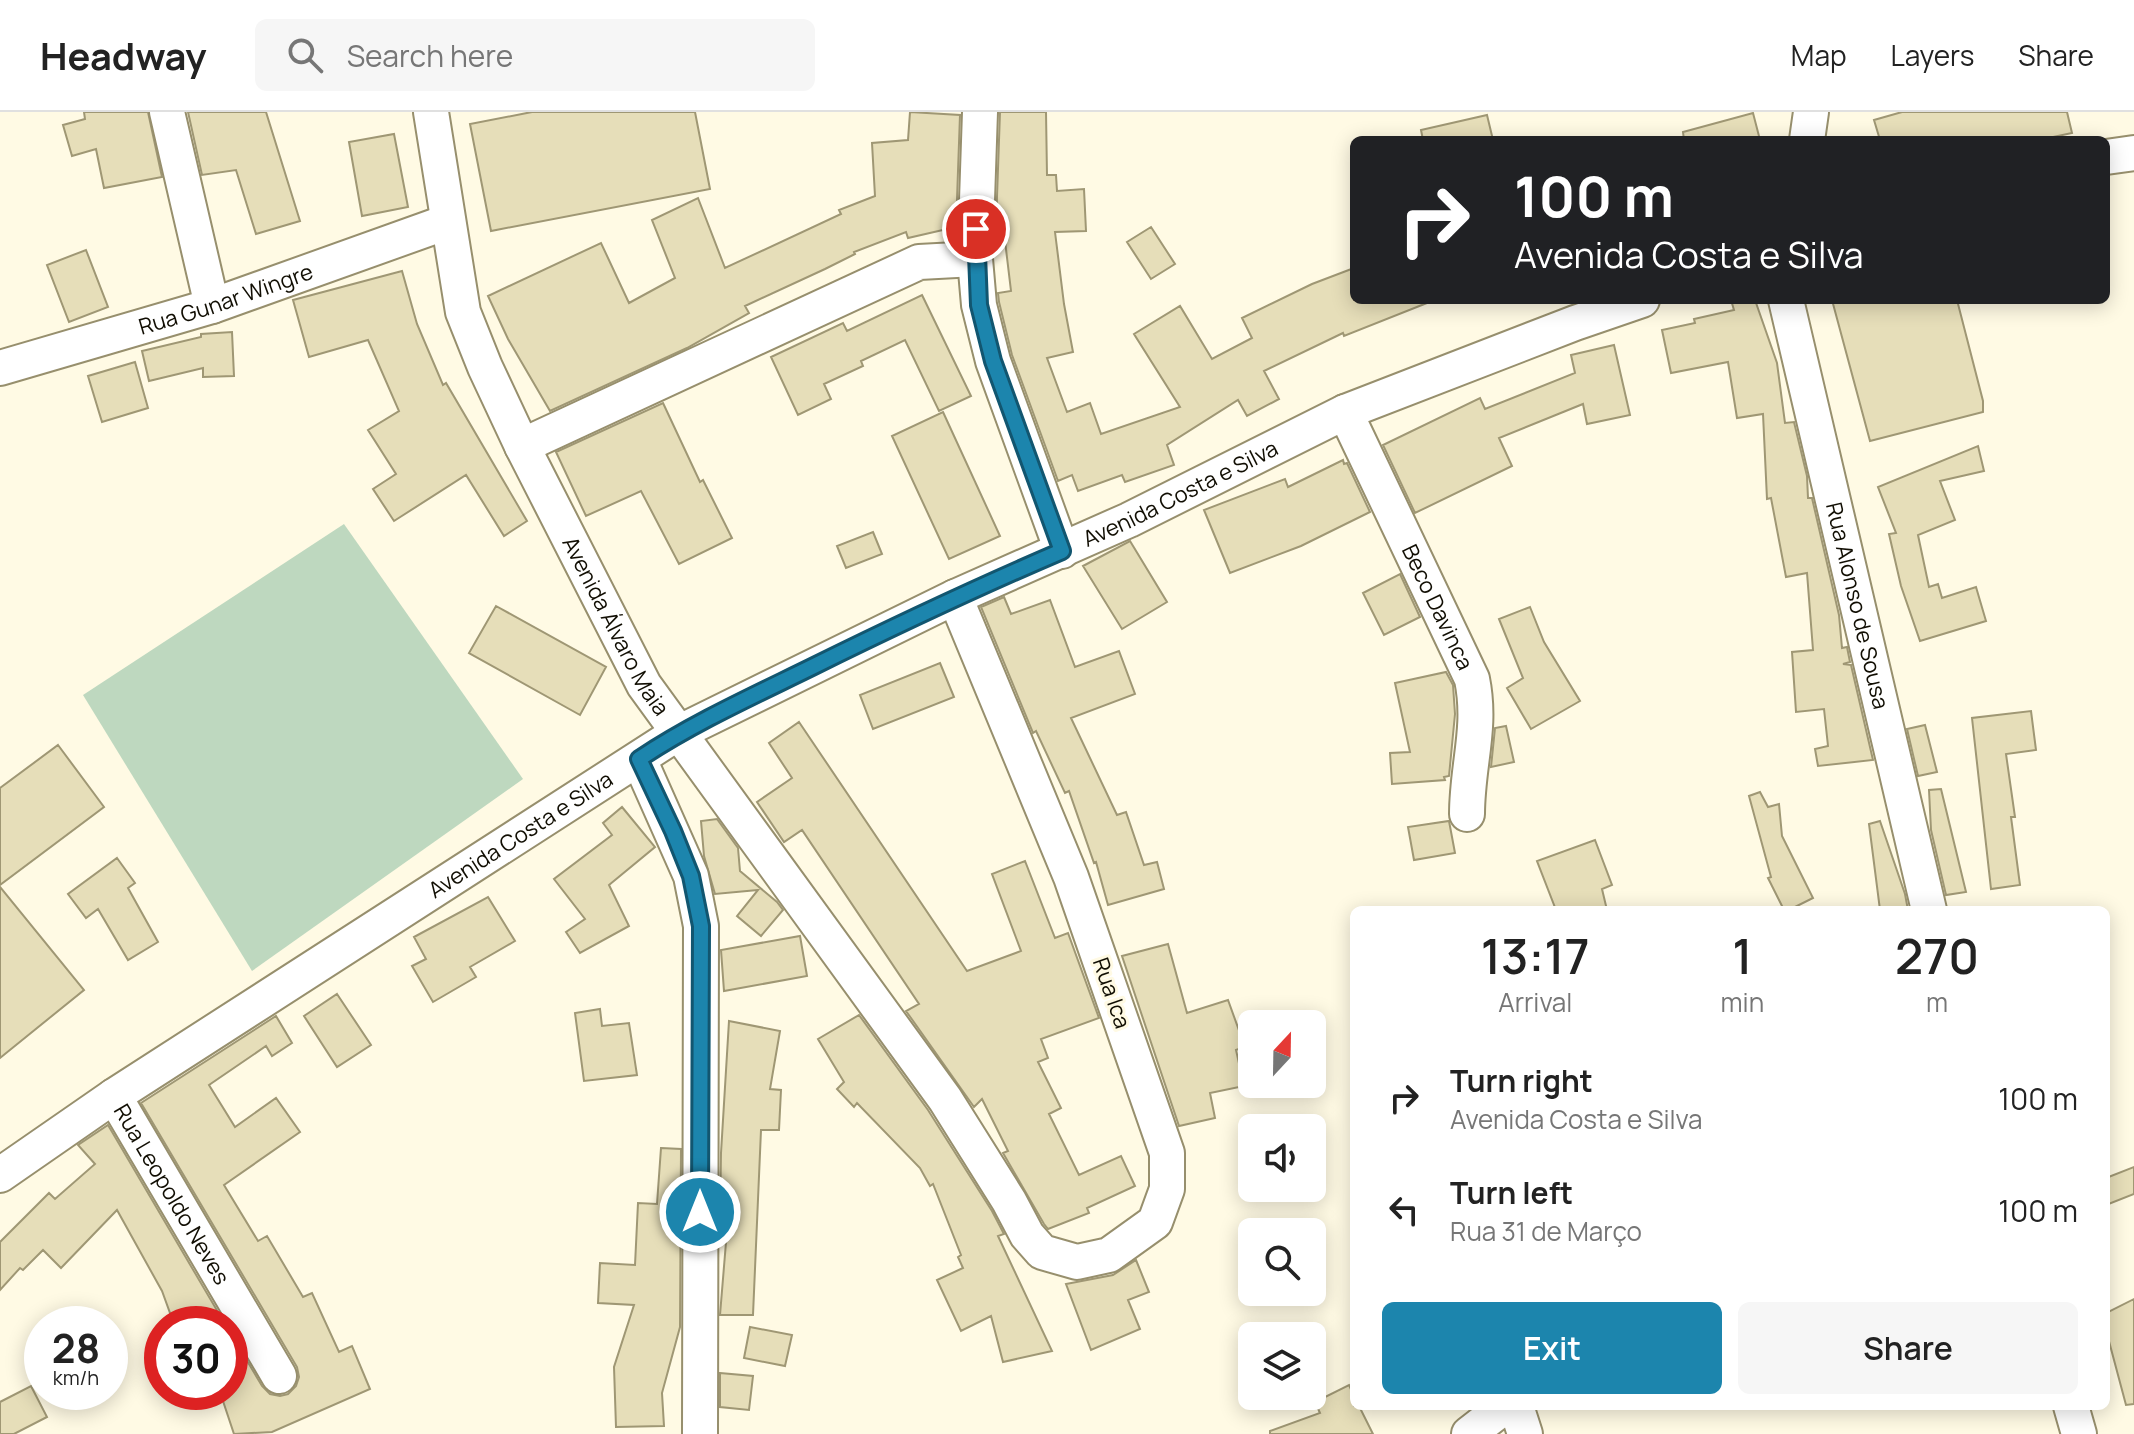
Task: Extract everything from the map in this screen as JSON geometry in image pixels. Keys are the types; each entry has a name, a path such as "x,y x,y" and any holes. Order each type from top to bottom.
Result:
{"street":[{"path":"167,112 212,306"},
{"name":"Avenida Álvaro Maia","path":"431,112 463,312 522,446 644,685 945,1099 1009,1201"},
{"path":"980,112 975,259 979,305 993,361 1062,551"},
{"path":"1808,136 1811,112"},
{"path":"2110,156 2134,153"},
{"name":"Rua Gunar Wingre","path":"0,368 212,306 447,222"},
{"path":"522,446 919,262 975,259"},
{"name":"Avenida Costa e Silva","path":"5,1176 114,1096 678,733 955,597 1129,520 1345,412 1631,304"},
{"name":"Rua Alonso de Sousa","path":"1787,304 1928,906"},
{"name":"Beco Davinca","path":"1345,412 1472,679 1477,704 1476,733 1467,814"},
{"name":"Rua Ica","path":"955,597 1071,877 1167,1153 1167,1189 1155,1222 1109,1255 1077,1262 1042,1252 1027,1235 1009,1201"},
{"path":"639,759 691,876 701,926 700,1434"},
{"name":"Rua Leopoldo Neves","path":"114,1096 279,1376"},
{"path":"1469,1434 1500,1410"},
{"path":"1517,1410 1525,1434"},
{"path":"2072,1410 2079,1434"}],"green space":[{"path":"344,524 523,779 252,971 83,695"}],"building":[{"path":"84,112 148,112 162,177 104,188 96,149 72,156 63,125 85,119"},
{"path":"188,112 266,112 300,221 256,234 236,170 202,175"},
{"path":"532,112 695,112 710,189 491,231 470,124"},
{"path":"910,112 960,115 956,227 908,238 906,232 854,252 745,306 749,313 687,348 550,411 508,339 488,296 601,243 629,303 675,278 652,220 698,198 725,268 841,214 839,210 875,196 872,143 908,140"},
{"path":"1000,112 1046,112 1047,175 1056,175 1057,191 1084,189 1086,231 1055,232 1073,352 1047,358 1067,412 1090,403 1101,434 1180,407 1134,334 1180,306 1212,359 1252,338 1242,318 1350,270 1350,304 1424,304 1344,336 1343,333 1264,371 1279,399 1247,416 1238,400 1167,445 1174,465 1125,482 1122,475 1078,491 1072,475 1058,481 1012,355 998,293 1011,291 1003,224 996,225"},
{"path":"1902,112 2067,112 2072,133 2058,136 1879,136 1874,120"},
{"path":"1753,113 1759,136 1684,136 1683,132"},
{"path":"1487,115 1492,136 1422,136 1421,130"},
{"path":"394,134 408,207 362,216 349,142"},
{"path":"1151,227 1175,264 1151,279 1127,242"},
{"path":"86,250 108,307 69,322 47,265"},
{"path":"402,271 417,324 443,385 446,383 527,521 504,536 466,475 394,521 373,489 396,474 368,430 399,411 368,340 309,357 293,300"},
{"path":"922,295 971,396 939,411 905,340 861,361 863,366 824,384 831,399 798,415 771,357 843,323 847,331"},
{"path":"1732,304 1756,304 1777,363 1785,423 1794,422 1807,476 1808,498 1812,498 1839,615 1842,648 1847,647 1850,662 1843,664 1851,665 1873,760 1818,766 1815,749 1828,746 1824,709 1796,712 1792,652 1813,650 1807,573 1786,577 1771,498 1767,499 1763,414 1737,418 1728,362 1671,373 1662,330 1734,310"},
{"path":"1833,304 1958,304 1983,401 1983,412 1870,441"},
{"path":"232,332 234,376 203,377 203,368 149,381 142,351 201,337 201,334"},
{"path":"1614,345 1630,415 1587,424 1583,404 1499,438 1512,466 1415,513 1383,445 1480,398 1485,409 1575,373 1571,355"},
{"path":"135,362 148,408 102,422 88,376"},
{"path":"663,403 700,482 703,480 732,538 679,564 641,491 586,516 556,452"},
{"path":"943,412 1000,536 949,559 892,436"},
{"path":"1978,446 1984,471 1940,481 1955,520 1918,535 1929,587 1938,584 1942,598 1976,587 1986,621 1920,641 1901,586 1889,534 1896,533 1878,487"},
{"path":"1343,460 1370,512 1301,546 1230,573 1204,510 1285,479 1288,487"},
{"path":"873,532 882,554 846,568 837,546"},
{"path":"1130,541 1167,602 1122,629 1083,566"},
{"path":"1400,574 1420,617 1384,635 1363,593"},
{"path":"1004,597 1011,614 1050,600 1075,667 1119,651 1135,694 1071,718 1117,815 1126,812 1144,865 1157,862 1164,889 1108,905 1096,862 1069,791 1065,793 1036,731 1033,733 981,607"},
{"path":"496,606 606,667 580,715 469,653"},
{"path":"1530,607 1544,642 1580,701 1531,729 1507,688 1523,678 1499,619"},
{"path":"940,663 954,697 873,729 860,695"},
{"path":"1446,672 1453,685 1455,714 1449,776 1444,777 1445,780 1392,784 1390,753 1410,752 1395,683"},
{"path":"2031,711 2036,750 2006,754 2020,885 1991,889 1972,718"},
{"path":"799,722 967,971 1021,951 992,874 1025,861 1055,938 1068,933 1099,1018 1041,1039 1048,1058 1038,1062 1061,1108 1049,1114 1079,1175 1121,1156 1135,1186 1087,1208 1089,1213 1048,1229 1044,1224 1003,1153 1008,1151 982,1099 974,1107 906,1011 919,1004 802,830 784,842 757,802 792,778 769,743"},
{"path":"1925,725 1937,772 1918,776 1907,729"},
{"path":"1506,726 1514,762 1491,767 1495,728"},
{"path":"58,745 104,807 0,885 0,788"},
{"path":"1941,789 1966,892 1946,895 1931,830 1929,790"},
{"path":"1760,792 1768,807 1779,804 1782,836 1813,898 1797,906 1782,906 1768,878 1771,877 1749,796"},
{"path":"622,807 655,847 609,885 629,926 580,953 566,932 585,919 554,879 612,835 603,823"},
{"path":"717,819 738,848 740,871 783,910 761,936 737,916 758,890 715,894 704,856 701,821"},
{"path":"1449,821 1455,853 1414,860 1408,827"},
{"path":"1880,821 1907,906 1879,906 1869,824"},
{"path":"1595,840 1612,885 1602,889 1606,906 1554,906 1537,861"},
{"path":"117,858 135,883 128,888 158,942 128,960 98,909 86,918 68,894"},
{"path":"0,887 84,990 0,1058"},
{"path":"488,897 515,941 470,967 476,977 433,1002 412,966 426,959 414,937"},
{"path":"800,936 807,976 724,991 721,950"},
{"path":"1168,944 1187,1013 1228,1000 1238,1028 1238,1087 1210,1093 1215,1118 1179,1126 1122,956"},
{"path":"337,994 371,1045 337,1067 304,1016"},
{"path":"600,1009 602,1026 629,1023 637,1075 584,1081 575,1013"},
{"path":"859,1015 928,1110 992,1211 1004,1234 998,1236 1052,1351 1003,1362 991,1316 961,1331 937,1280 963,1268 958,1257 961,1255 933,1184 930,1186 920,1168 857,1103 854,1107 837,1089 844,1082 818,1039"},
{"path":"276,1016 292,1043 272,1056 266,1046 209,1085 235,1127 276,1098 300,1132 224,1185 258,1241 267,1236 303,1297 312,1293 339,1352 352,1346 370,1389 272,1432 234,1434 226,1410 248,1410 248,1362 262,1386 270,1394 280,1396 288,1394 296,1386 299,1377 297,1367 141,1103"},
{"path":"729,1021 780,1031 770,1089 781,1090 779,1130 761,1130 753,1315 720,1315 728,1218 720,1217"},
{"path":"108,1125 214,1306 167,1306 117,1210 61,1268 43,1250 23,1270 20,1268 0,1290 0,1242 49,1193 55,1199 95,1164 78,1145"},
{"path":"661,1148 681,1149 680,1327 662,1393 664,1426 616,1427 614,1367 634,1305 598,1303 600,1263 635,1265 638,1203 657,1204"},
{"path":"2134,1167 2134,1194 2110,1203 2110,1176"},
{"path":"1136,1260 1149,1292 1128,1300 1140,1329 1091,1350 1066,1284 1113,1275"},
{"path":"2134,1299 2134,1404 2126,1405 2110,1345 2110,1311"},
{"path":"750,1327 792,1335 785,1366 744,1358"},
{"path":"720,1373 753,1376 749,1410 720,1407"},
{"path":"1349,1385 1350,1410 1361,1410 1373,1434 1270,1434 1270,1431 1320,1413 1319,1410 1326,1410 1326,1396"},
{"path":"24,1390 24,1410 43,1410 47,1417 14,1434 0,1434 0,1402"}],"route":[{"path":"700,1212 701,926 691,876 639,759 678,733 955,597 1062,551 993,361 979,305 976,229"}]}
